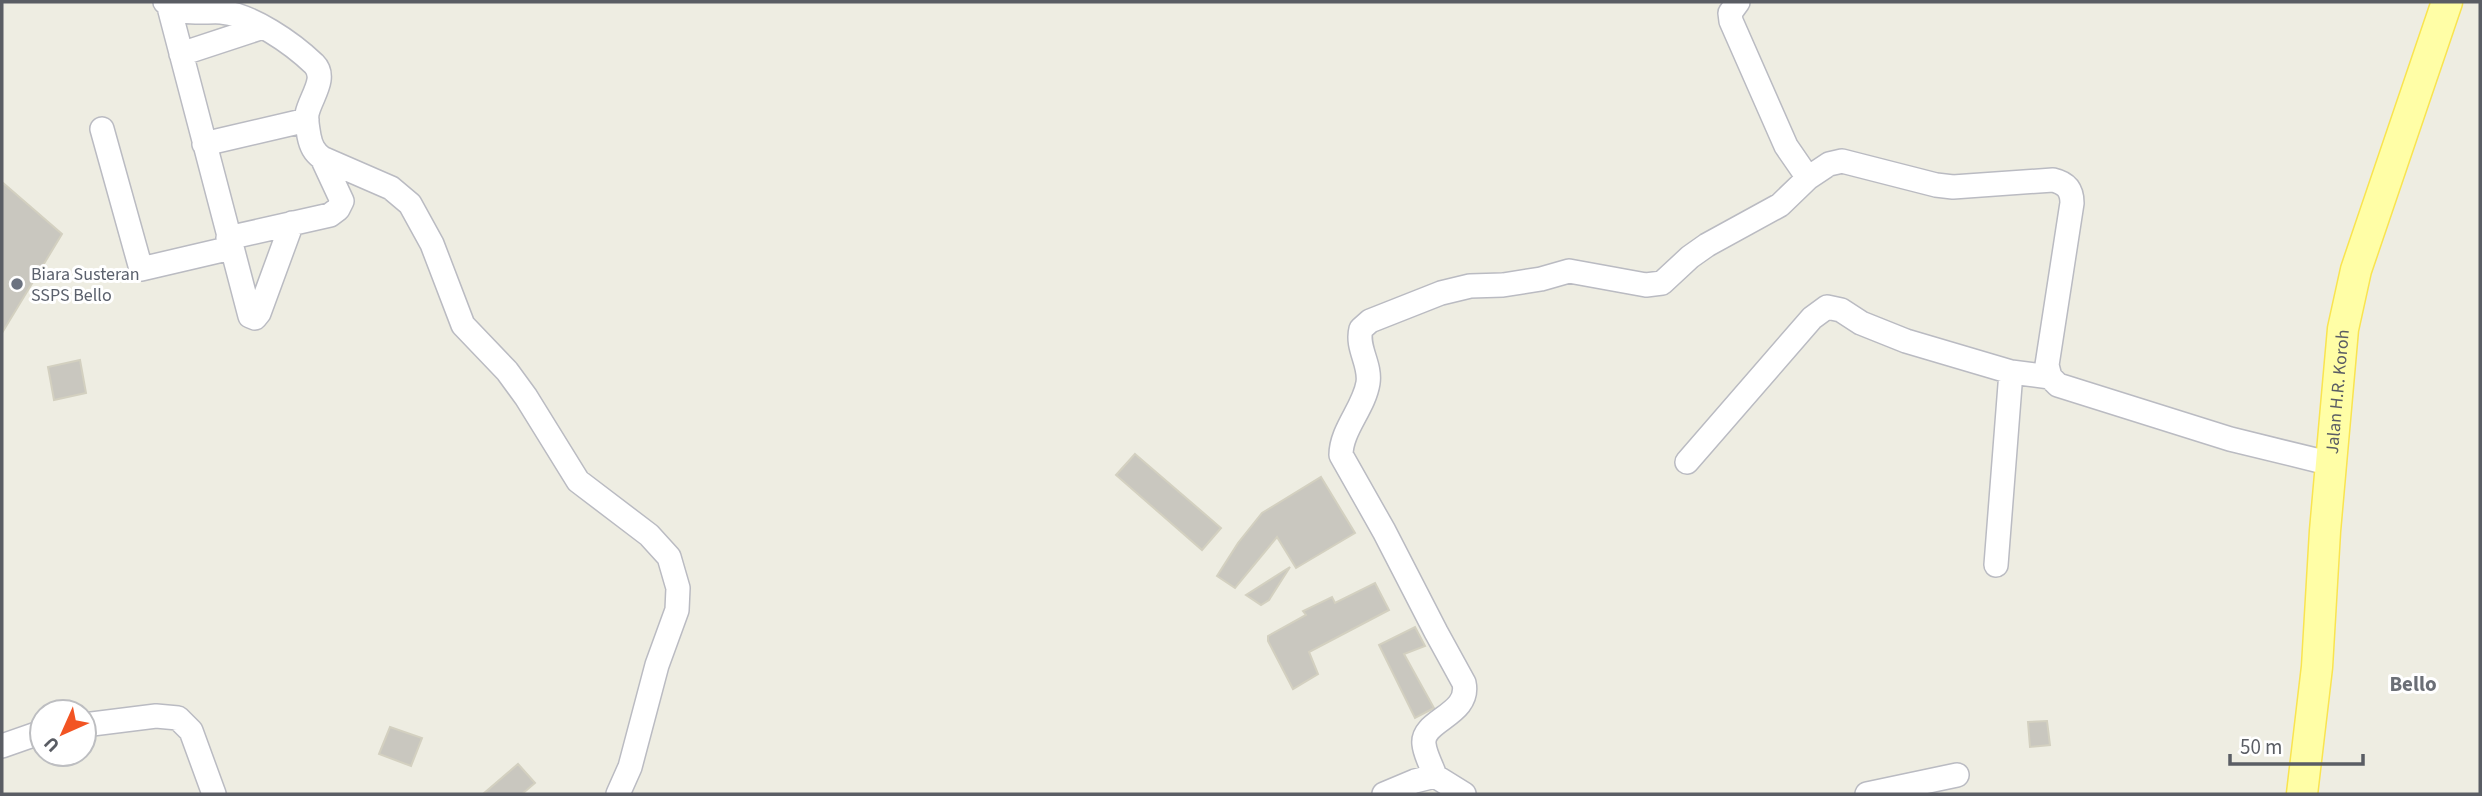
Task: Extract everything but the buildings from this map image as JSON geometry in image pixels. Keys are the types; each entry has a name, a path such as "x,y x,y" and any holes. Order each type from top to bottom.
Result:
{"main road":[{"name":"Jalan H.R. Koroh","path":"2302,794 2317,667 2325,531 2343,329 2356,270 2447,2"}],"street":[{"path":"1738,2 1730,13 1731,21 1786,145 1808,178"},
{"path":"102,129 141,269 292,223 330,215 338,209 342,201 322,158 312,146 307,120 319,80 318,69 263,27 225,13 177,9 167,4"},
{"path":"167,4 250,316 255,318 259,313 292,223"},
{"path":"181,54 263,27"},
{"path":"204,144 307,120"},
{"path":"322,158 391,188 410,204 432,244 463,325 507,371 578,481 649,535 669,557 678,588 677,610 650,688 630,767 618,794"},
{"path":"1464,794 1435,776 1423,743 1430,730 1461,702 1465,689 1384,531 1341,455 1343,443 1368,386 1368,372 1359,341 1361,329 1370,321 1441,293 1470,285 1503,285 1569,271 1657,285 1707,245 1780,205 1808,178 1829,164 1842,161 1953,187 2053,180 2067,186 2071,192 2072,203 2047,365 2050,377"},
{"path":"1687,462 1812,318 1828,307 1906,341 2011,372 2050,377 2065,389 2230,439 2332,464"},
{"path":"1996,565 2011,372"},
{"path":"98,723 156,716 177,718 191,731 214,794"},
{"path":"2,746 28,737"},
{"path":"1867,794 1957,775"},
{"path":"1384,794 1435,776"}],"place":[{"name":"Biara Susteran SSPS Bello","path":"17,284"}],"district":[{"name":"Bello","path":"2413,684"}]}
